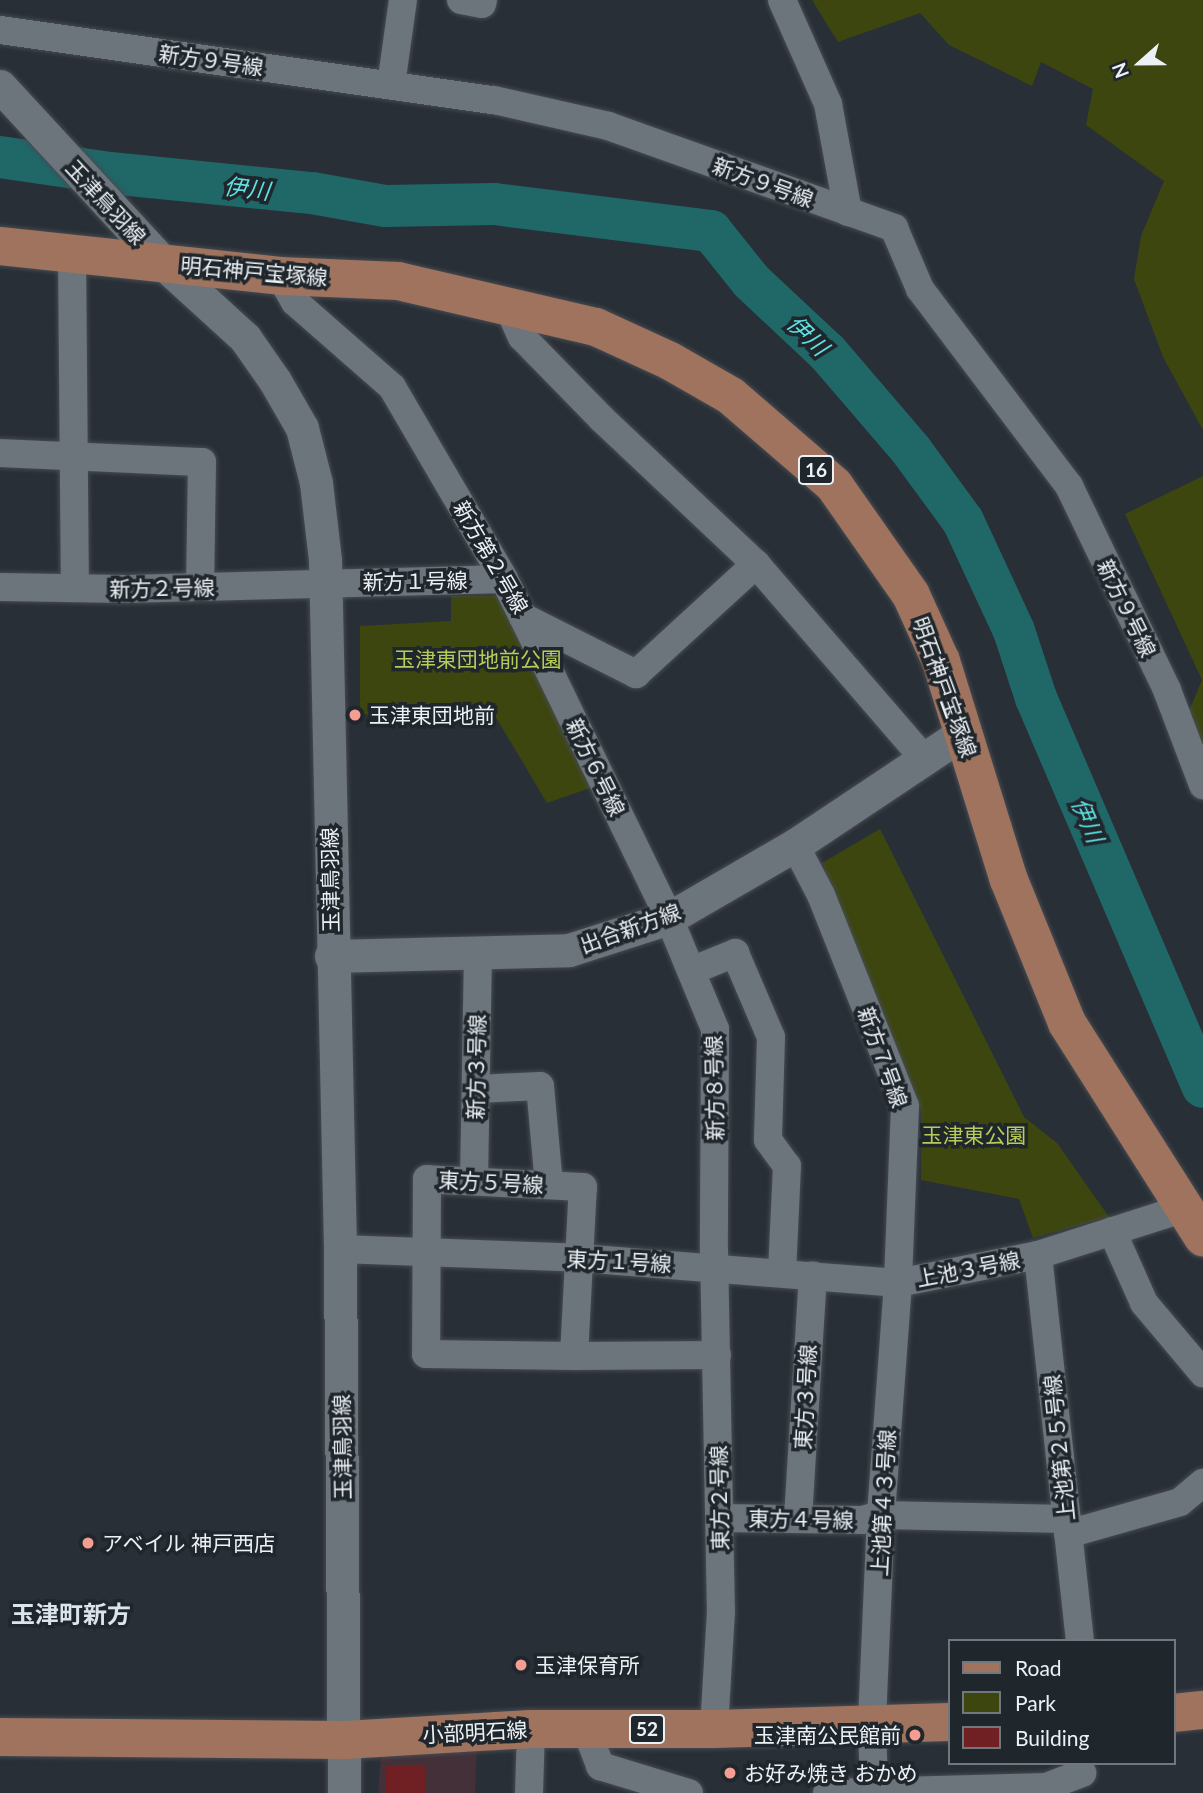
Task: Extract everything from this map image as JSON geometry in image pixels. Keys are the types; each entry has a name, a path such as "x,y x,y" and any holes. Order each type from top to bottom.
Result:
{"main road":[{"name":"明石神戸宝塚線","path":"0,246 280,276 398,281 507,304 596,327 670,361 731,396 834,485 911,595 941,661 1009,880 1068,1023 1194,1223"},
{"path":"1175,1713 1203,1710"},
{"name":"小部明石線","path":"0,1737 345,1740 531,1729 714,1729 948,1722"}],"street":[{"path":"391,85 403,0"},
{"path":"461,0 482,4 483,0"},
{"path":"782,0 828,104 848,212"},
{"name":"新方９号線","path":"0,30 494,100 608,126 894,228 920,289 1069,486 1167,690 1203,785"},
{"name":"玉津鳥羽線","path":"0,86 164,264 245,338 275,381 302,428 316,483 325,583 331,956 340,1249 344,1793"},
{"path":"72,254 76,456 75,588"},
{"name":"新方第２号線","path":"280,276 295,302 392,387 504,579 523,617 636,674 757,564"},
{"name":"明石神戸宝塚線","path":"507,304 522,337 601,419 757,564 925,760"},
{"path":"0,453 202,462 200,587"},
{"name":"新方１号線","path":"325,583 504,579"},
{"name":"新方２号線","path":"0,587 200,587 325,583"},
{"name":"新方６号線","path":"523,617 669,918"},
{"name":"出合新方線","path":"331,956 569,950 669,918 795,845 963,733"},
{"name":"新方７号線","path":"795,845 821,895 905,1106 898,1283"},
{"name":"新方８号線","path":"669,918 715,1029 716,1267"},
{"name":"新方３号線","path":"474,1181 478,953"},
{"path":"691,971 735,953 771,1037 768,1140 788,1166 782,1273"},
{"path":"476,1088 540,1086 550,1185"},
{"name":"東方５号線","path":"573,1356 583,1187 426,1179 426,1353 573,1356 717,1355"},
{"name":"上池３号線","path":"898,1283 1038,1255 1112,1231 1194,1223"},
{"path":"1112,1231 1144,1303 1203,1373"},
{"name":"東方１号線","path":"340,1249 580,1258 898,1283"},
{"name":"上池第２５号線","path":"1038,1255 1080,1639"},
{"name":"東方２号線","path":"714,1729 721,1611 716,1267"},
{"name":"東方３号線","path":"798,1519 813,1275"},
{"name":"上池第４３号線","path":"874,1792 872,1723 881,1516 898,1283"},
{"name":"東方４号線","path":"720,1518 862,1520 881,1516 1067,1527 1180,1502 1203,1483"},
{"path":"529,1793 531,1729"},
{"path":"586,1729 600,1766 689,1793"},
{"path":"827,1793 1046,1787 1082,1776"}],"shaded area":[{"path":"477,1748 475,1793 378,1793 381,1754"}],"green space":[{"path":"812,0 1203,0 1203,430 1163,357 1134,279 1141,236 1164,181 1086,125 1093,89 1041,62 1032,86 949,45 920,13 838,42"},
{"path":"1203,476 1203,762 1186,718 1202,680 1125,514"},
{"name":"玉津東団地前公園","path":"451,596 498,596 590,788 547,803 488,704 360,715 360,626 451,621"},
{"name":"玉津東公園","path":"880,829 1024,1117 1057,1143 1109,1217 1033,1238 1019,1199 921,1180 921,1111 822,863"}],"building":[{"path":"386,1766 425,1766 425,1793 386,1793"}],"waterway":[{"name":"伊川","path":"0,157 110,173 312,193 385,206 494,204 711,231 751,281 827,352 911,450 963,521 1014,631 1036,698 1203,1087"}],"place":[{"name":"玉津東団地前","path":"355,715"},
{"name":"アベイル 神戸西店","path":"88,1543"},
{"name":"玉津保育所","path":"521,1665"},
{"name":"玉津南公民館前","path":"915,1735"},
{"name":"お好み焼き おかめ","path":"730,1773"}],"district":[{"name":"玉津町新方","path":"71,1614"}]}
